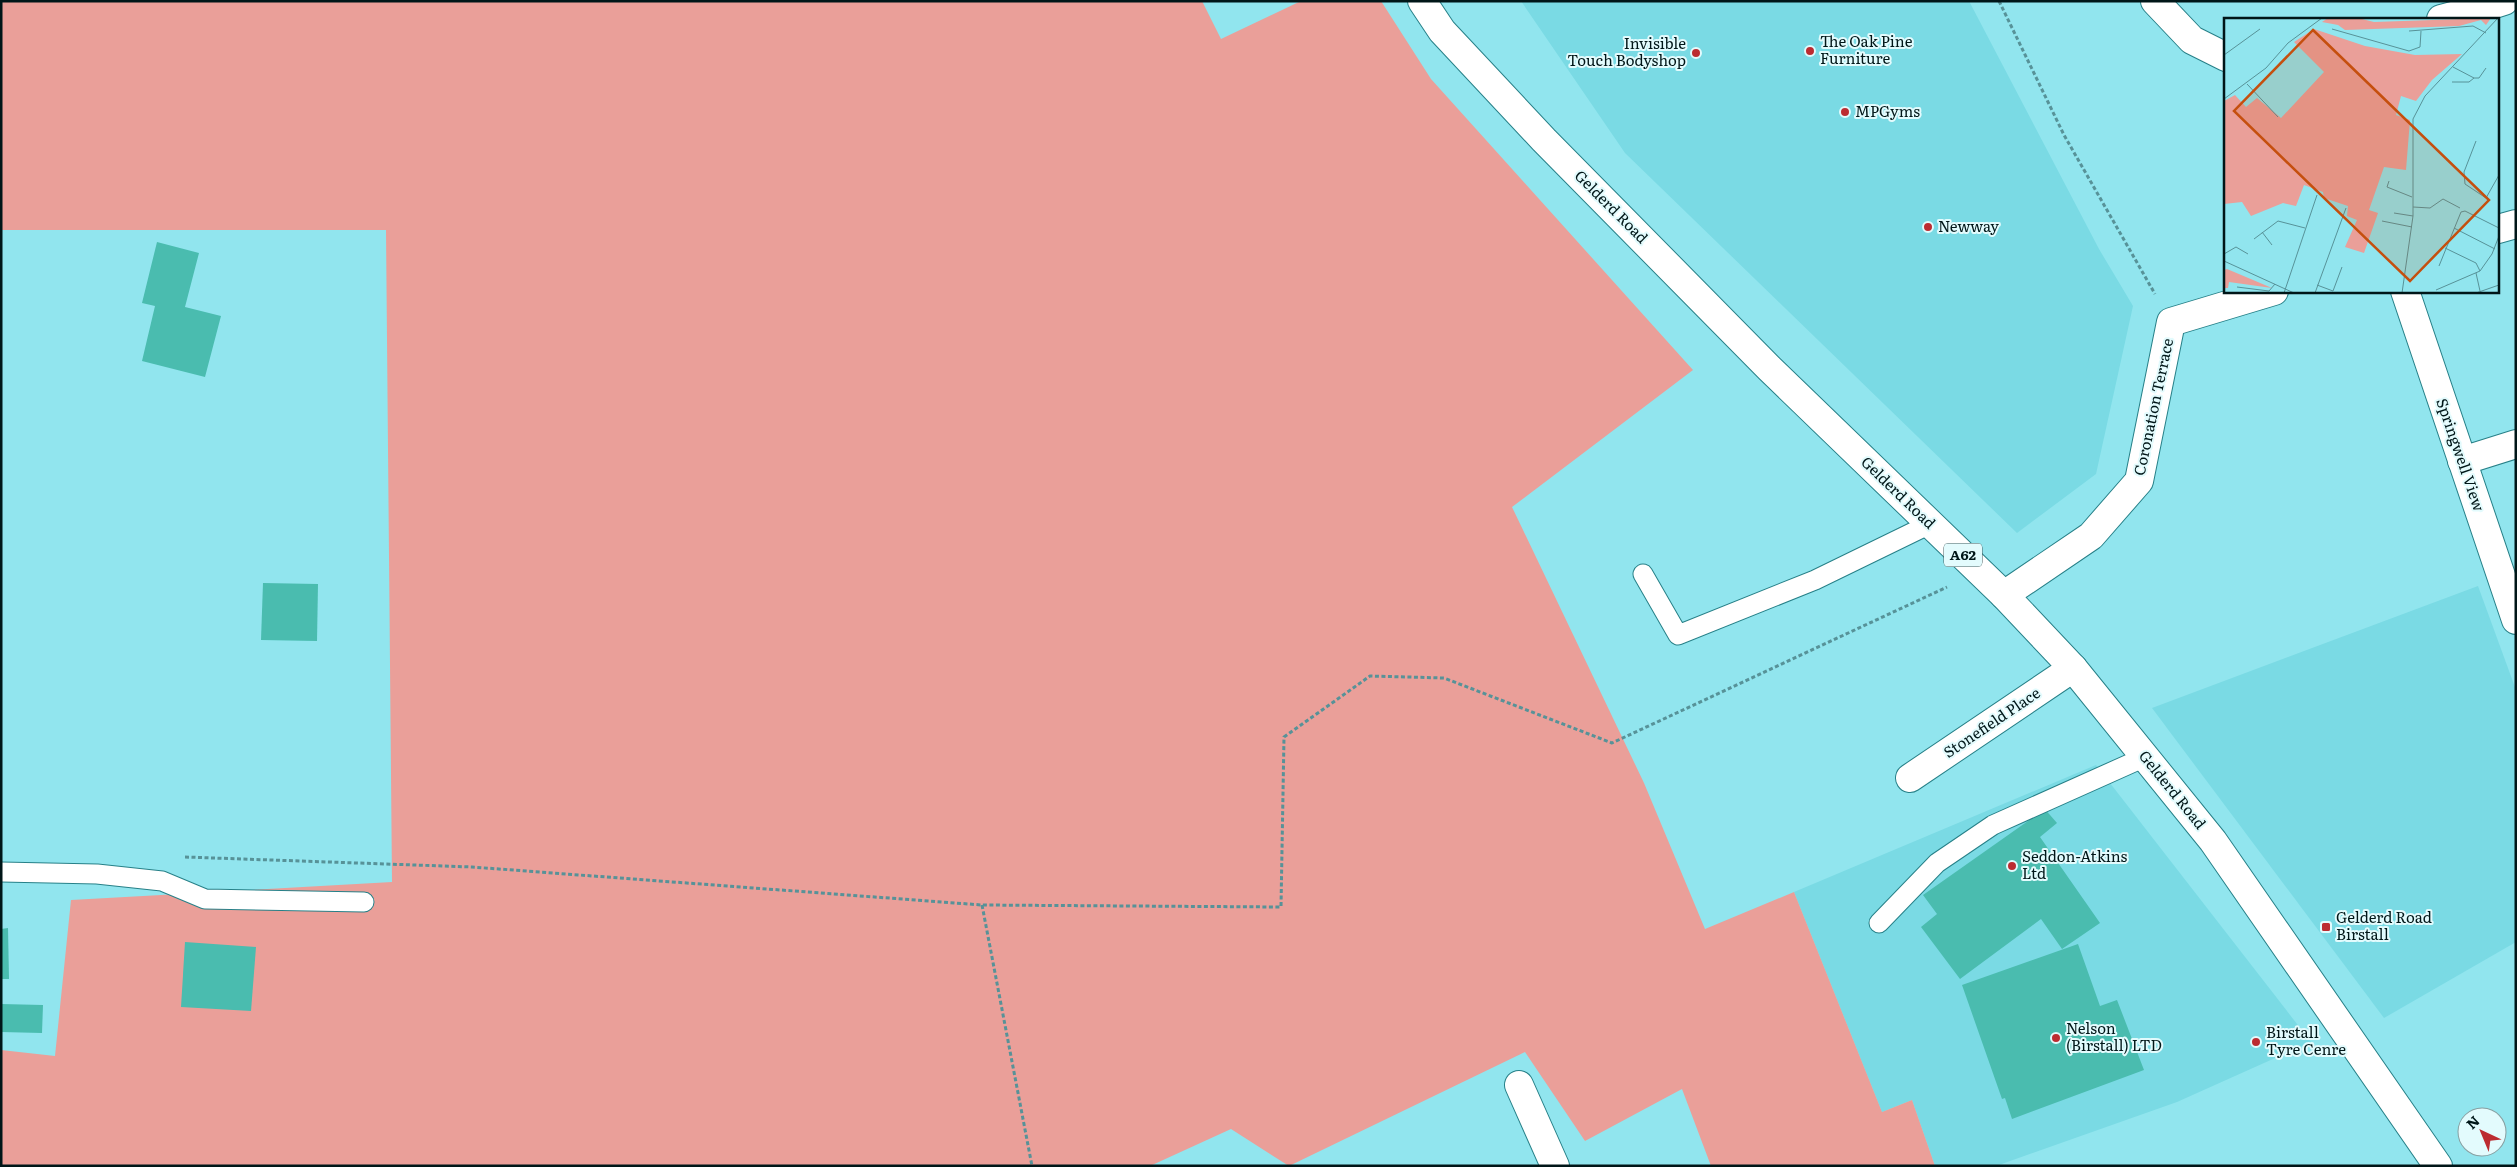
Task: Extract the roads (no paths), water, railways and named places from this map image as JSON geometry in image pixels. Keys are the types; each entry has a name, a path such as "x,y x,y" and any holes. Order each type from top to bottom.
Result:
{"main road":[{"name":"Gelderd Road","path":"1422,1 1442,32 1544,140 1769,368 2004,595 2073,668 2213,841 2438,1166"},
{"path":"2155,1 2192,40 2224,56"},
{"path":"2444,18 2487,4"},
{"path":"2500,229 2516,224"},
{"name":"Coronation Terrace","path":"2004,595 2091,536 2139,481 2171,322 2271,292"},
{"name":"Springwell View","path":"2405,292 2516,620"},
{"path":"2462,461 2516,444"},
{"name":"Stonefield Place","path":"1910,778 2073,668"},
{"path":"1519,1085 1555,1166"}],"lane":[{"path":"1643,574 1678,634 1815,580 1930,524"},
{"path":"1879,924 1937,863 1993,826 2145,757"},
{"path":"1,872 98,874 162,881 205,899 364,902"}],"place":[{"name":"The Oak Pine Furniture","path":"1810,51"},
{"name":"Invisible Touch Bodyshop","path":"1696,53"},
{"name":"MPGyms","path":"1845,112"},
{"name":"Newway","path":"1928,227"},
{"name":"Seddon-Atkins Ltd","path":"2012,866"},
{"name":"Gelderd Road Birstall","path":"2326,927"},
{"name":"Nelson (Birstall) LTD","path":"2056,1038"},
{"name":"Birstall Tyre Cenre","path":"2256,1042"}]}
